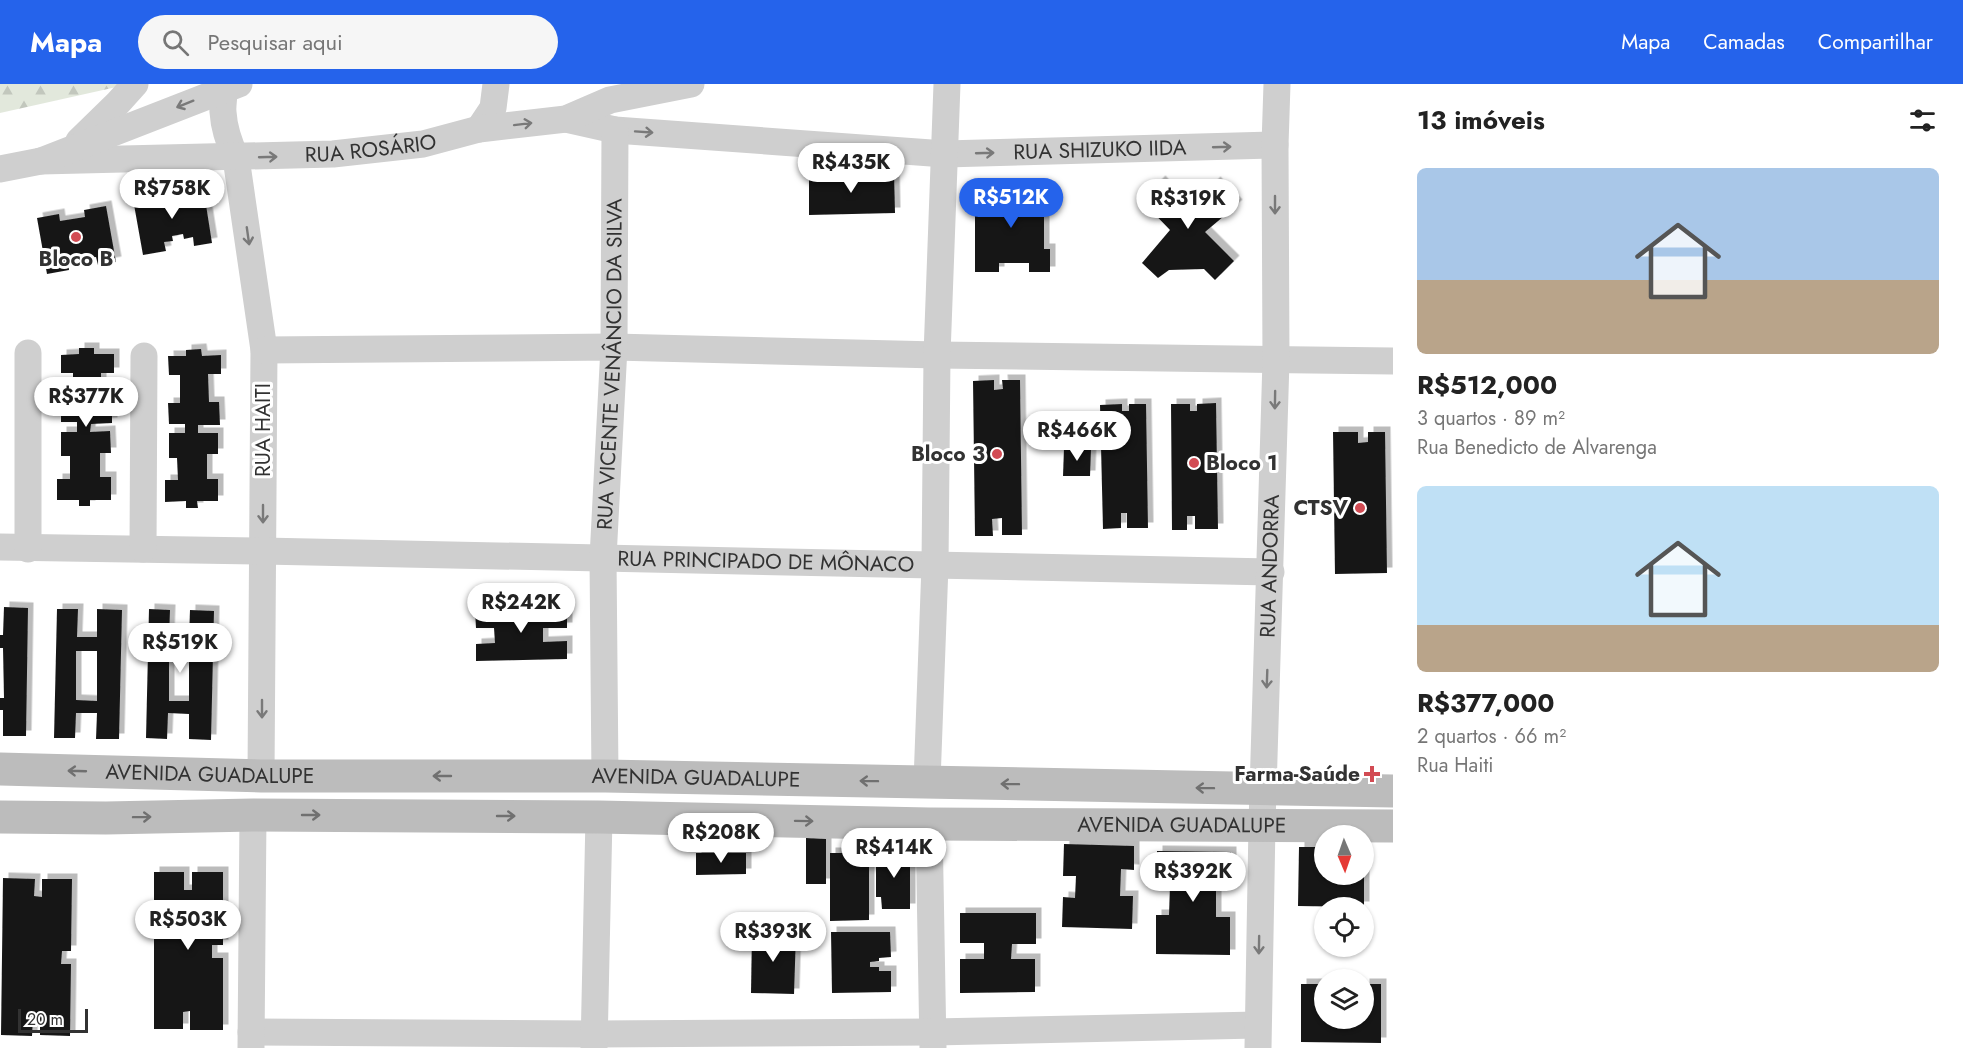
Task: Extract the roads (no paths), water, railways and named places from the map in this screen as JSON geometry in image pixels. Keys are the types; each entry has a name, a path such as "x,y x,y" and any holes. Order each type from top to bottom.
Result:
{"street":[{"path":"71,149 135,84"},
{"path":"479,129 493,108 496,84"},
{"name":"RUA ROSÁRIO","path":"41,160 236,158 333,154 423,144 479,129 566,119 610,100 692,84"},
{"path":"927,782 935,565 937,355 947,84"},
{"name":"RUA ANDORRA","path":"1258,1037 1276,360 1275,145 1278,84"},
{"name":"RUA ROSÁRIO","path":"0,169 41,160 228,86"},
{"name":"RUA HAITI","path":"228,86 222,110 225,130 236,158 264,350 261,776"},
{"name":"RUA SHIZUKO IIDA","path":"566,119 615,130 945,154 1275,145"},
{"name":"RUA VICENTE VENÂNCIO DA SILVA","path":"605,776 603,558 614,347 615,130"},
{"path":"264,350 614,347 937,355 1393,361"},
{"path":"28,353 28,549"},
{"path":"143,549 144,356"},
{"name":"RUA PRINCIPADO DE MÔNACO","path":"0,547 1271,572"},
{"name":"AVENIDA GUADALUPE","path":"0,768 261,776 605,776 1393,791"},
{"path":"253,815 251,1040 933,1040 1258,1037"},
{"name":"AVENIDA GUADALUPE","path":"0,817 106,818 253,815 599,817 929,824 1393,826"},
{"path":"594,1041 599,817"},
{"path":"929,824 933,1040"}],"place":[{"name":"Bloco B","path":"76,237"},
{"name":"Bloco 3","path":"997,454"},
{"name":"Bloco 1","path":"1194,463"},
{"name":"CTSV","path":"1360,508"},
{"name":"Farma-Saúde","path":"1372,774"}]}
